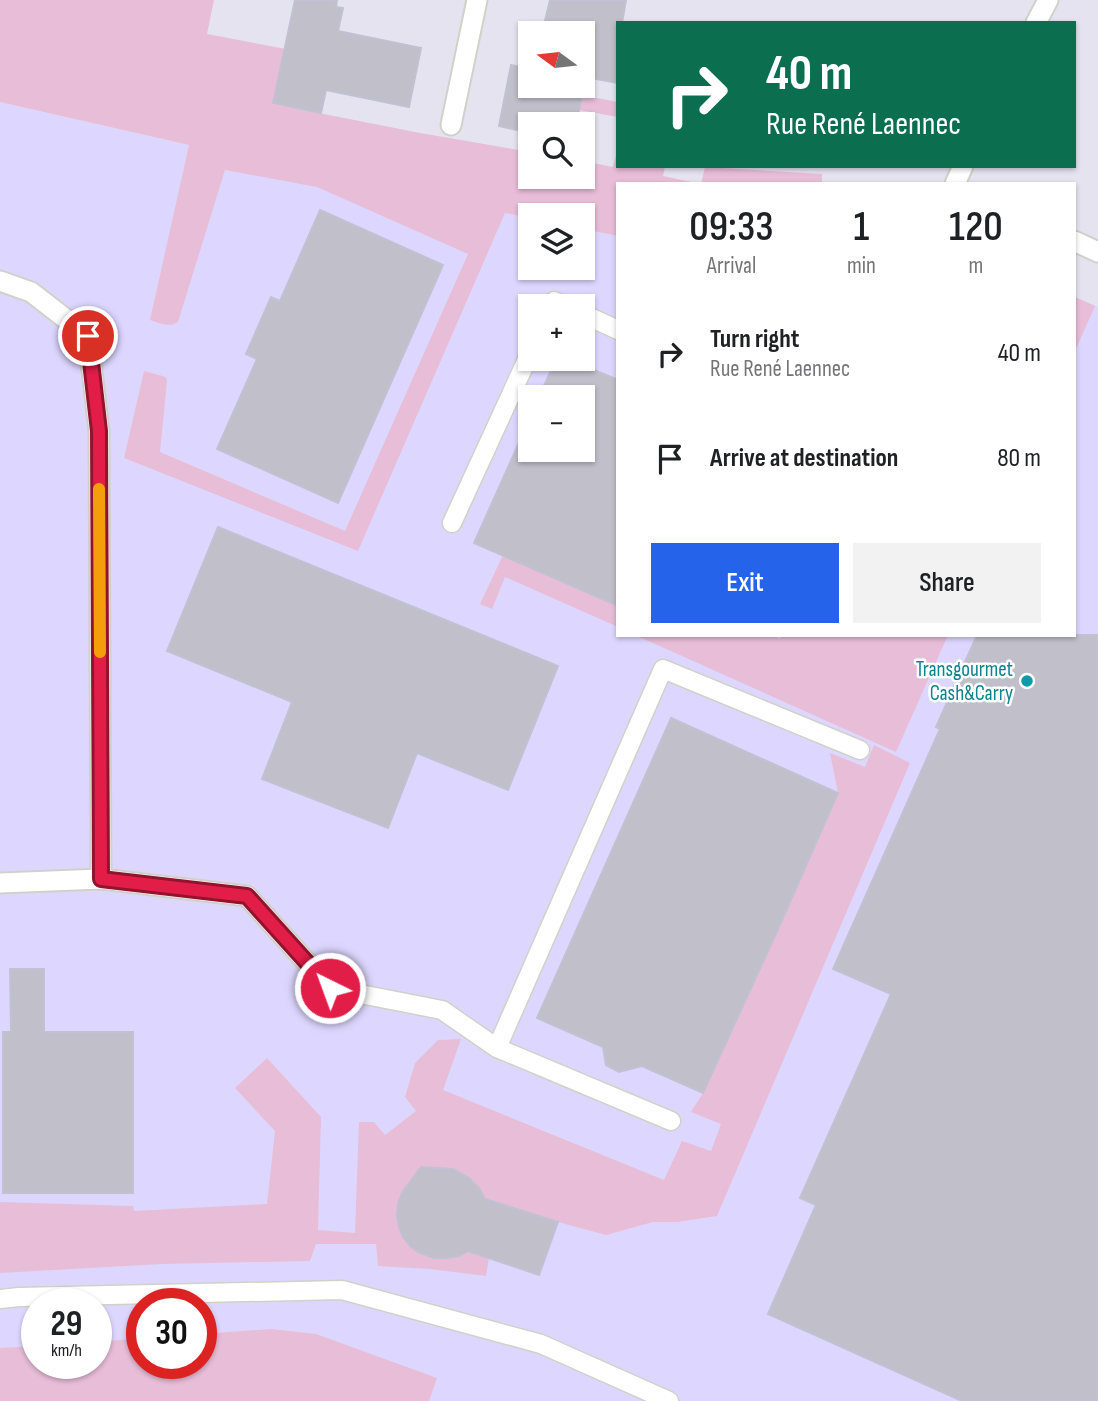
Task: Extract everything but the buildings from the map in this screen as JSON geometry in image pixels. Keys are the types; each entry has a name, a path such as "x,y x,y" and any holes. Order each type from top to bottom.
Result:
{"street":[{"path":"451,125 477,0"},
{"path":"1037,21 1048,0"},
{"path":"1076,242 1098,252"},
{"path":"0,281 31,292 88,336 99,431 101,879"},
{"path":"0,883 101,879 247,896 330,988"}],"lane":[{"path":"595,319 616,329"},
{"path":"452,523 522,371"},
{"path":"497,1048 663,669 860,750"},
{"path":"330,988 442,1010 497,1048 671,1121"},
{"path":"0,1298 342,1290 541,1344 669,1401"}],"shaded area":[{"path":"0,0 214,0 207,34 312,54 305,80 279,75 273,104 518,150 518,189 595,189 595,163 613,167 616,156 616,168 665,168 663,176 692,182 616,182 616,236 595,231 595,203 518,203 518,216 505,213 358,551 124,458 144,371 166,377 167,381 160,452 345,531 468,254 317,187 225,170 178,322 167,325 150,320 189,145 0,102"},
{"path":"581,98 616,102 616,117 579,110"},
{"path":"0,102 324,176 518,216 518,280 595,280 595,231 616,236 616,637 1076,637 1076,297 1098,307 1098,1401 0,1401"},
{"path":"705,168 822,174 822,182 701,182"},
{"path":"1076,297 1095,306 1076,349"},
{"path":"503,555 616,605 616,626 505,577 492,609 480,604"},
{"path":"639,637 947,637 896,752"},
{"path":"874,745 910,763 717,1216 677,1222 653,1222 606,1235 502,1204 490,1237 486,1205 480,1190 462,1173 454,1170 399,1227 410,1245 428,1255 448,1257 468,1251 489,1258 486,1276 378,1266 376,1244 316,1244 310,1261 162,1264 0,1273 0,1202 133,1206 134,1211 267,1204 275,1131 235,1088 267,1058 321,1117 318,1230 355,1233 359,1122 374,1122 385,1135 416,1111 405,1097 415,1063 438,1040 461,1039 443,1090 664,1180 682,1141 711,1151 721,1124 691,1112 703,1093 735,1024 838,793 830,753 865,767"},
{"path":"271,1329 316,1334 437,1378 429,1401 0,1401 0,1348 21,1347 21,1379 112,1379 112,1341 126,1339 126,1379 217,1379 217,1333"}],"slow traffic":[{"path":"99,489 100,652"}],"place":[{"name":"Transgourmet Cash&Carry","path":"1027,681"}],"route":[{"path":"88,336 99,431 101,879 247,896 330,988"}]}
